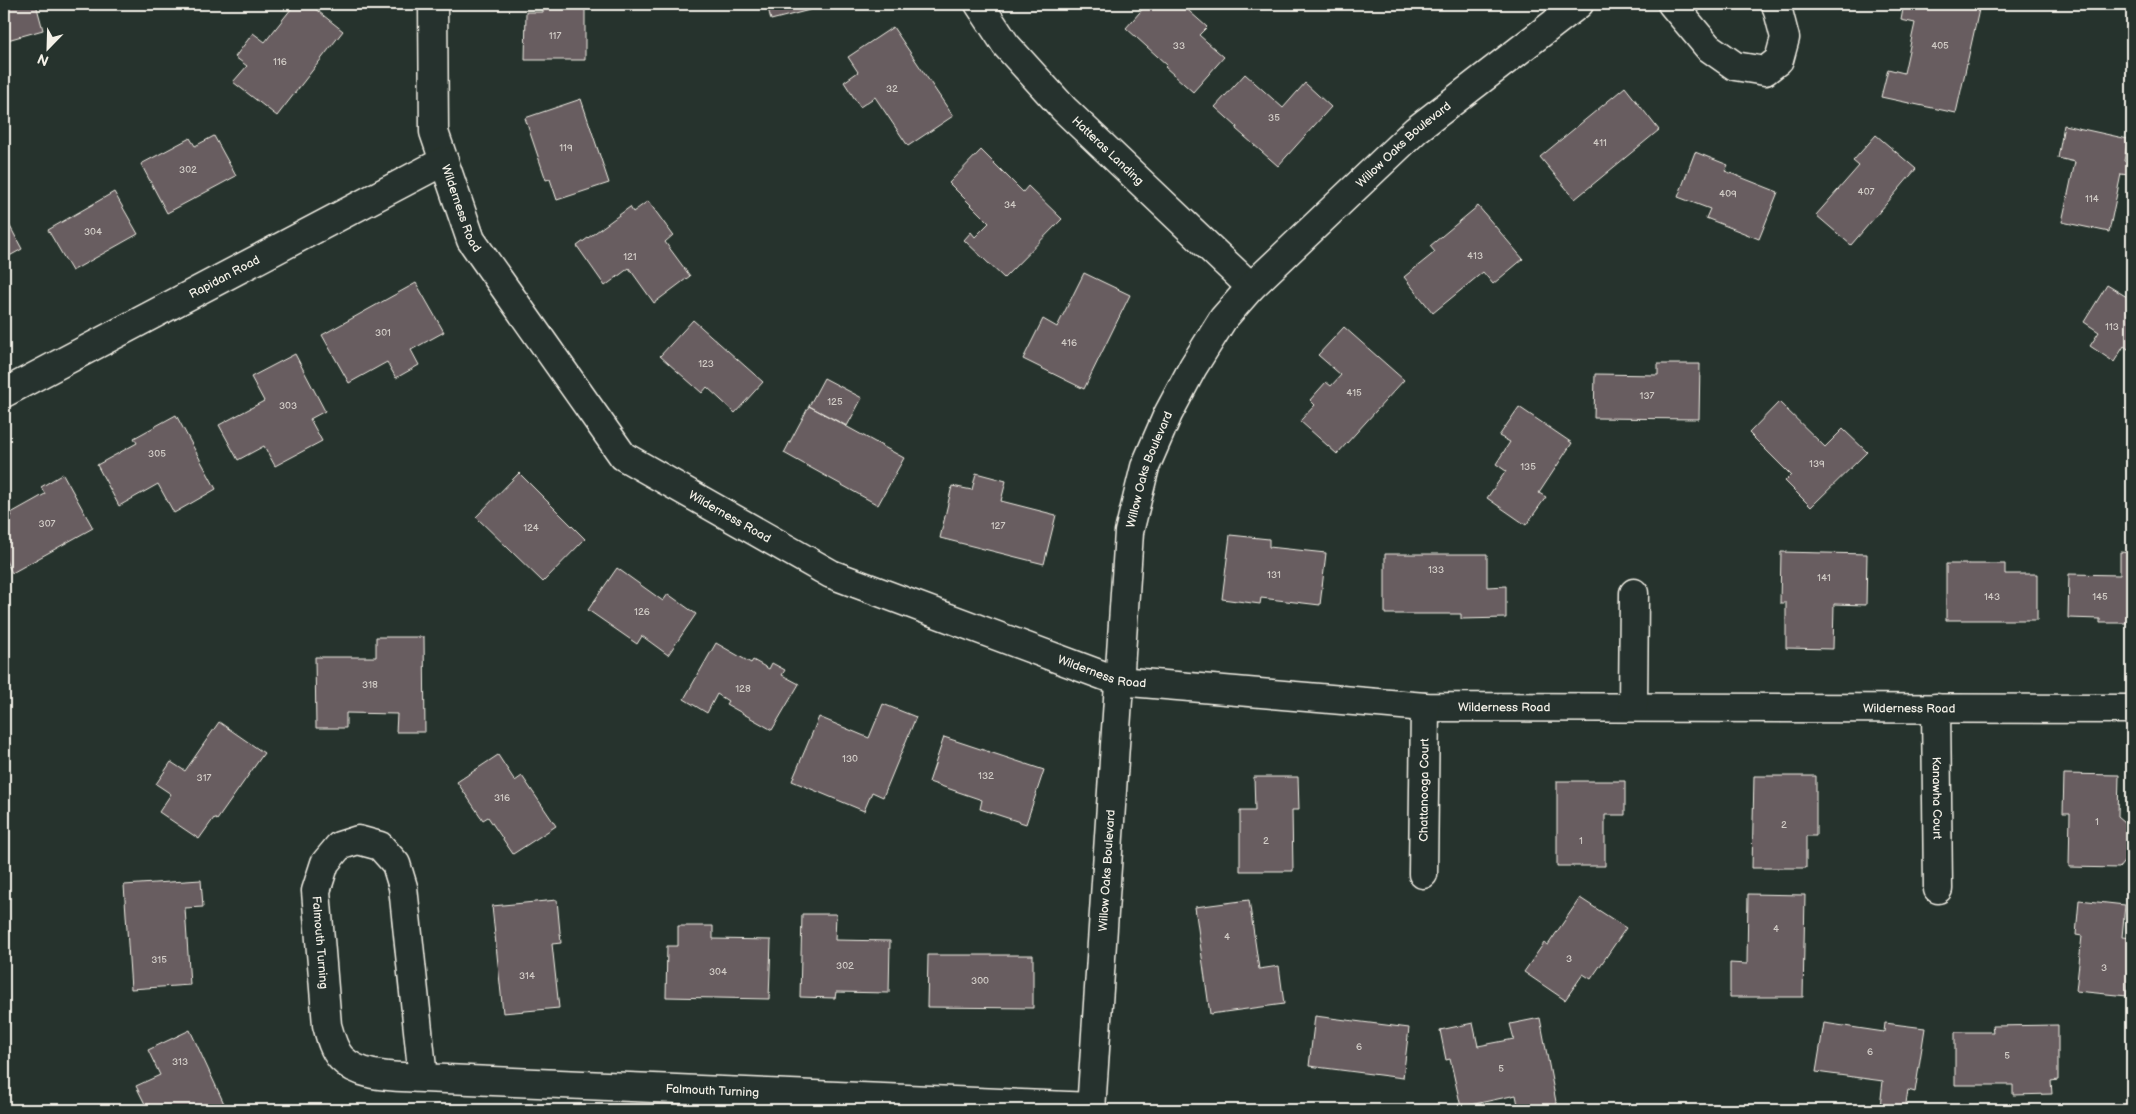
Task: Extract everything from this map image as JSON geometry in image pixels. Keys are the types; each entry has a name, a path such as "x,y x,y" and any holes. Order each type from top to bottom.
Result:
{"street":[{"name":"Wilderness Road","path":"432,4 434,132 471,240 623,456 831,574 1118,681 1425,706 2132,709"},
{"name":"Hatteras Landing","path":"979,4 1006,45 1064,109 1251,287"},
{"name":"Willow Oaks Boulevard","path":"1092,1109 1129,532 1146,467 1168,414 1193,367 1223,319 1251,287 1416,130 1579,4"},
{"path":"1672,4 1708,47 1735,66 1765,71 1779,60 1785,38 1777,7 1774,4"},
{"name":"Rapidan Road","path":"4,393 444,161"},
{"path":"1632,707 1634,593"},
{"name":"Chattanooga Court","path":"1423,874 1425,706"},
{"name":"Kanawha Court","path":"1936,708 1938,889"},
{"name":"Falmouth Turning","path":"424,1078 403,887 396,864 380,846 358,840 339,846 325,863 316,891 326,1025 340,1058 356,1068 374,1074 424,1078 1092,1109"}],"building":[{"path":"4,4 36,4 43,30 4,41"},
{"path":"295,4 309,4 343,31 277,116 233,82 247,66 235,57 253,33 265,42"},
{"path":"543,4 585,4 585,60 525,60 526,12 543,12"},
{"path":"767,4 833,4 771,20"},
{"path":"1147,4 1181,4 1207,27 1199,35 1224,57 1193,92 1165,67 1167,65 1126,28"},
{"path":"1904,4 1980,5 1956,113 1881,97 1888,69 1904,73 1915,23 1901,20"},
{"path":"893,27 953,116 908,146 875,97 860,107 844,82 858,72 848,57"},
{"path":"1245,74 1283,108 1305,83 1331,107 1278,166 1236,129 1237,127 1215,107"},
{"path":"1625,87 1659,130 1575,199 1540,157"},
{"path":"581,99 609,183 557,200 550,179 546,180 525,118"},
{"path":"2064,125 2128,139 2124,161 2130,163 2128,175 2121,174 2109,232 2062,222 2075,162 2058,158"},
{"path":"1876,135 1916,169 1851,245 1816,215 1859,166 1853,161"},
{"path":"214,136 236,176 167,213 141,164 190,138 195,146"},
{"path":"981,150 1023,192 1028,186 1062,219 1004,278 964,240 971,232 975,237 989,223 949,183"},
{"path":"1695,152 1728,165 1725,171 1778,192 1759,239 1706,218 1710,209 1678,197"},
{"path":"114,192 138,234 72,271 48,230"},
{"path":"648,201 673,235 665,242 690,276 654,303 629,268 605,286 577,246 630,207 633,212"},
{"path":"1478,206 1523,259 1493,284 1483,272 1433,313 1404,277 1435,252 1430,246"},
{"path":"4,215 22,249 4,259"},
{"path":"1084,273 1130,295 1084,389 1023,359 1043,319 1057,327"},
{"path":"416,283 444,332 411,350 419,365 396,378 387,362 349,383 322,335"},
{"path":"2107,285 2127,297 2132,289 2132,352 2124,346 2114,362 2090,346 2099,332 2084,322"},
{"path":"693,320 763,382 735,413 707,387 702,393 660,356"},
{"path":"1344,327 1404,380 1337,454 1300,421 1315,405 1310,400 1326,382 1331,386 1341,375 1318,355"},
{"path":"295,354 325,411 310,419 322,441 275,466 264,446 238,460 219,425 264,401 251,377"},
{"path":"1658,364 1700,364 1699,419 1594,418 1595,374 1658,375"},
{"path":"824,378 862,398 847,426 809,406"},
{"path":"1779,402 1825,447 1843,429 1867,452 1811,507 1785,481 1791,475 1749,433"},
{"path":"809,406 904,458 878,505 784,453"},
{"path":"1519,407 1572,443 1539,493 1546,497 1526,525 1487,498 1506,471 1496,464 1510,442 1499,436"},
{"path":"176,415 216,489 174,513 158,484 119,506 97,465 137,443 134,438"},
{"path":"519,473 585,539 543,582 476,517"},
{"path":"976,473 1006,481 1001,501 1056,515 1044,564 940,538 952,486 972,490"},
{"path":"63,474 93,528 12,573 4,557 4,521 12,516 11,513 45,494 41,487"},
{"path":"1230,535 1269,539 1269,547 1326,553 1320,605 1261,598 1260,604 1222,599"},
{"path":"1781,552 1867,554 1866,605 1834,604 1833,649 1786,648 1786,603 1780,603"},
{"path":"2120,552 2132,553 2132,623 2100,623 2100,619 2068,618 2069,574 2120,575"},
{"path":"1385,554 1487,554 1487,587 1506,586 1506,618 1461,619 1461,614 1385,614"},
{"path":"1946,564 2005,564 2005,574 2037,574 2037,620 1946,620"},
{"path":"617,568 663,601 668,594 696,614 668,655 642,636 637,644 588,610"},
{"path":"376,637 424,637 425,732 396,732 397,714 346,713 346,728 316,728 315,657 376,657"},
{"path":"716,643 751,663 753,660 769,669 772,663 785,670 782,675 799,684 772,730 726,704 728,701 717,694 707,713 684,699"},
{"path":"883,704 916,717 883,797 872,792 864,811 792,781 819,717 869,738"},
{"path":"219,722 264,753 217,820 214,818 199,839 159,812 171,794 156,784 171,762 185,771"},
{"path":"944,737 1044,770 1026,824 980,809 982,800 929,782"},
{"path":"498,755 515,781 522,776 556,826 513,854 488,817 483,820 457,782"},
{"path":"2064,774 2119,775 2118,816 2132,828 2132,852 2119,868 2069,867 2070,813 2063,813"},
{"path":"1754,776 1816,776 1816,836 1806,836 1806,868 1752,868"},
{"path":"1254,777 1298,777 1299,810 1292,810 1293,871 1240,871 1240,811 1255,811"},
{"path":"1557,781 1625,781 1625,815 1605,815 1605,866 1557,866"},
{"path":"201,880 203,907 185,908 190,985 131,989 124,885"},
{"path":"1748,894 1805,895 1803,997 1730,997 1730,963 1747,964"},
{"path":"1580,898 1626,928 1591,979 1583,974 1565,1000 1524,972 1544,943 1548,945"},
{"path":"557,900 561,943 552,944 559,1008 503,1013 492,906"},
{"path":"1249,900 1259,969 1279,966 1284,1004 1210,1014 1195,907"},
{"path":"2079,900 2125,905 2122,937 2132,938 2127,996 2076,991 2082,936 2076,935"},
{"path":"802,914 836,914 835,940 890,941 889,993 836,992 835,998 800,997"},
{"path":"678,926 713,926 713,939 771,940 769,999 666,997 667,946 678,946"},
{"path":"928,955 1033,955 1033,1008 927,1007"},
{"path":"1315,1016 1409,1028 1403,1078 1309,1066"},
{"path":"1540,1018 1557,1107 1544,1110 1519,1110 1516,1095 1461,1107 1450,1059 1446,1060 1440,1030 1473,1023 1478,1046 1514,1039 1510,1024"},
{"path":"1824,1023 1884,1032 1885,1023 1925,1028 1915,1092 1908,1090 1905,1110 1880,1107 1883,1081 1816,1072"},
{"path":"2058,1025 2058,1080 2051,1081 2052,1094 2013,1095 2013,1085 1955,1085 1955,1032 1993,1032 1992,1026"},
{"path":"190,1030 227,1110 168,1110 166,1107 160,1110 148,1110 136,1086 160,1075 148,1050"}]}
